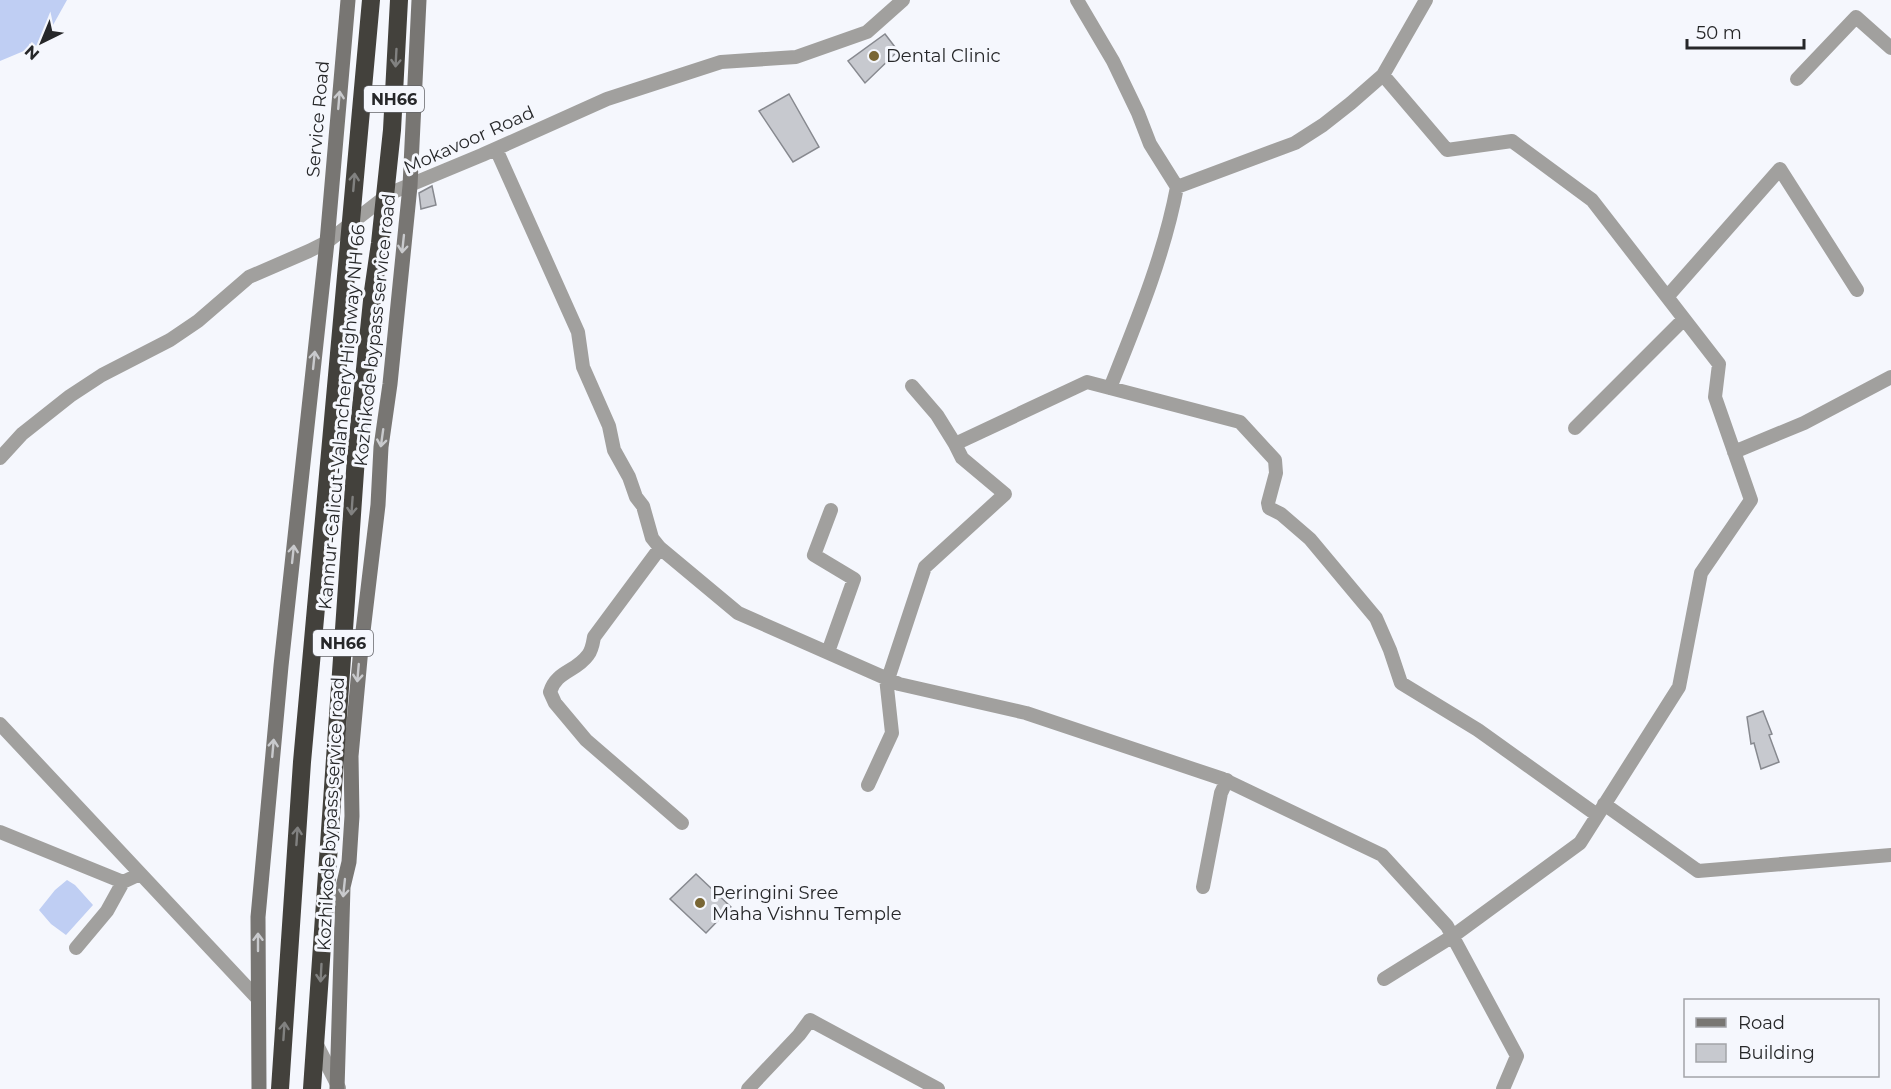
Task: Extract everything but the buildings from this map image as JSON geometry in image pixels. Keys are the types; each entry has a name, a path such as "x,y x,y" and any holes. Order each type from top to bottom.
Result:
{"highway":[{"path":"280,1089 302,762 371,0"},
{"name":"Kannur-Calicut-Valanchery Highway NH 66","path":"312,1089 317,1045 325,891 356,457 392,130 399,0"}],"street":[{"name":"Service Road","path":"259,1089 258,917 282,654 327,242 348,0"},
{"name":"Kozhikode bypass service road","path":"338,1088 343,887 349,862 352,816 351,756 378,506 381,447 390,384 410,186 419,0"},
{"name":"Mokavoor Road","path":"0,458 22,434 70,396 102,375 170,340 198,321 249,277 327,242 384,197 607,99 721,63 796,57 867,32 903,0"},
{"path":"1077,0 1113,61 1150,144 1177,187 1173,210 1140,314 1110,388"},
{"path":"1177,187 1295,143 1352,103 1383,75 1426,0"},
{"path":"1797,79 1856,17 1891,48"},
{"path":"1383,75 1447,150 1512,141 1592,200 1719,364 1715,397 1751,500 1701,573 1679,687 1580,843 1453,936 1384,979"},
{"path":"496,149 578,332 583,368 609,426 614,450 643,506 652,538 660,548 738,613 899,684 1026,713 1227,780 1382,855 1448,926 1517,1056 1503,1089"},
{"path":"1667,297 1780,168 1857,290"},
{"path":"1575,428 1684,318"},
{"path":"1734,452 1804,423 1891,377"},
{"path":"955,444 1087,382 1240,422 1275,460 1276,473 1268,503 1269,508 1281,514 1310,539 1376,618 1401,683 1698,871 1891,855"},
{"path":"1876,386 1891,385"},
{"path":"868,785 892,734 887,678 925,567 1005,494 962,458 937,416 912,386"},
{"path":"828,652 854,579 814,555 831,510"},
{"path":"660,548 594,637 590,654 553,683 550,692 555,704 586,740 681,823"},
{"path":"0,724 258,999"},
{"path":"1203,887 1221,793 1227,780"},
{"path":"0,832 123,882"},
{"path":"76,948 107,911 123,882 140,874"},
{"path":"748,1089 799,1035 810,1020 938,1089"},
{"path":"317,1045 338,1088"}],"water":[{"path":"0,0 67,0 43,43 0,61"},
{"path":"67,880 75,885 93,905 66,935 51,924 39,910 55,890"}],"place":[{"name":"Dental Clinic","path":"874,56"},
{"name":"Peringini Sree Maha Vishnu Temple","path":"700,903"}]}
